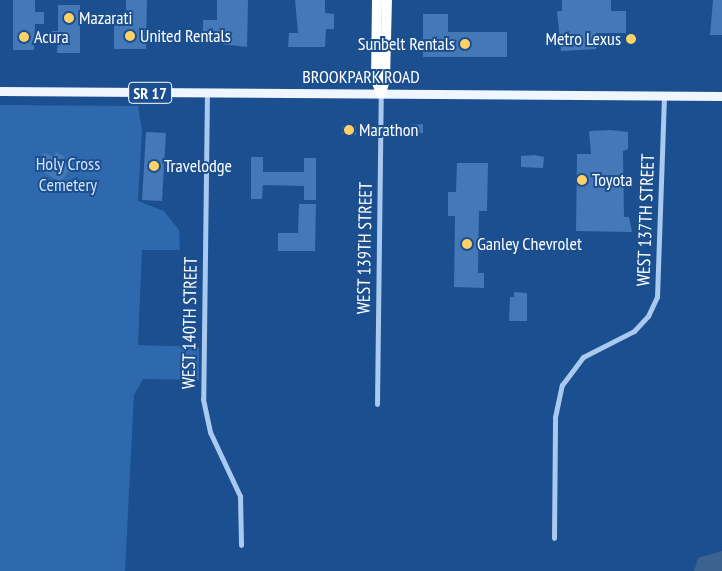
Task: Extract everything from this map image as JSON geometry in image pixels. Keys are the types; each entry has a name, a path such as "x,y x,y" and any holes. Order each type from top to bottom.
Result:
{"highway":[{"path":"377,0 376,80 381,93"},
{"path":"381,93 385,80 387,0"}],"main road":[{"name":"BROOKPARK ROAD","path":"0,92 722,96"}],"street":[{"name":"WEST 140TH STREET","path":"208,92 203,399 210,432 240,496 241,545"},
{"name":"WEST 139TH STREET","path":"376,404 381,93"},
{"name":"WEST 137TH STREET","path":"554,538 555,418 562,385 583,357 634,331 648,316 658,297 664,95"}],"green space":[{"name":"Holy Cross Cemetery","path":"0,105 138,106 142,130 138,201 164,211 179,230 180,250 142,250 138,345 199,347 199,380 143,379 134,395 125,571 0,571"}],"shaded area":[{"path":"722,551 722,571 694,571 698,558"}],"building":[{"name":"Acura","path":"13,0 35,0 35,12 44,12 44,24 35,24 34,50 13,50"},
{"name":"United Rentals","path":"126,0 147,0 146,49 114,49 114,22 126,23"},
{"path":"217,0 248,0 247,47 216,43 217,37 203,37 203,20 217,20"},
{"path":"295,0 325,0 325,13 334,14 334,29 326,29 325,47 288,47 289,33 298,33"},
{"path":"562,0 611,0 611,11 626,11 626,33 596,33 596,49 561,51 557,11 562,11"},
{"path":"713,0 722,0 722,35 710,35"},
{"name":"Mazarati","path":"58,5 80,5 80,53 57,53 58,40 52,40 52,31 58,31"},
{"name":"Sunbelt Rentals","path":"423,14 448,14 448,32 507,32 507,57 423,57"},
{"path":"423,124 423,133 410,133 410,125"},
{"name":"Marathon","path":"342,126 356,126 356,135 342,134"},
{"path":"611,130 628,132 628,149 623,151 624,217 629,217 632,232 576,231 577,154 591,154 589,131"},
{"name":"Travelodge","path":"146,132 166,133 162,201 142,200"},
{"path":"56,152 65,157 63,161 71,168 61,182 37,169 44,153 54,156"},
{"path":"535,155 544,157 543,168 521,167 521,156"},
{"path":"251,157 263,157 263,172 304,172 304,158 316,158 316,200 304,200 304,186 263,185 262,199 251,199"},
{"name":"Ganley Chevrolet","path":"457,163 488,163 487,211 479,211 478,273 484,273 484,288 454,287 455,216 448,216 448,192 456,192"},
{"path":"299,204 316,204 315,251 278,251 278,233 298,233"},
{"path":"514,292 527,293 527,321 509,321 510,297 514,297"}],"place":[{"name":"Mazarati","path":"69,18"},
{"name":"United Rentals","path":"130,36"},
{"name":"Acura","path":"24,37"},
{"name":"Metro Lexus","path":"631,39"},
{"name":"Sunbelt Rentals","path":"465,44"},
{"name":"Marathon","path":"349,130"},
{"name":"Travelodge","path":"154,166"},
{"name":"Toyota","path":"582,180"},
{"name":"Ganley Chevrolet","path":"467,244"}]}
